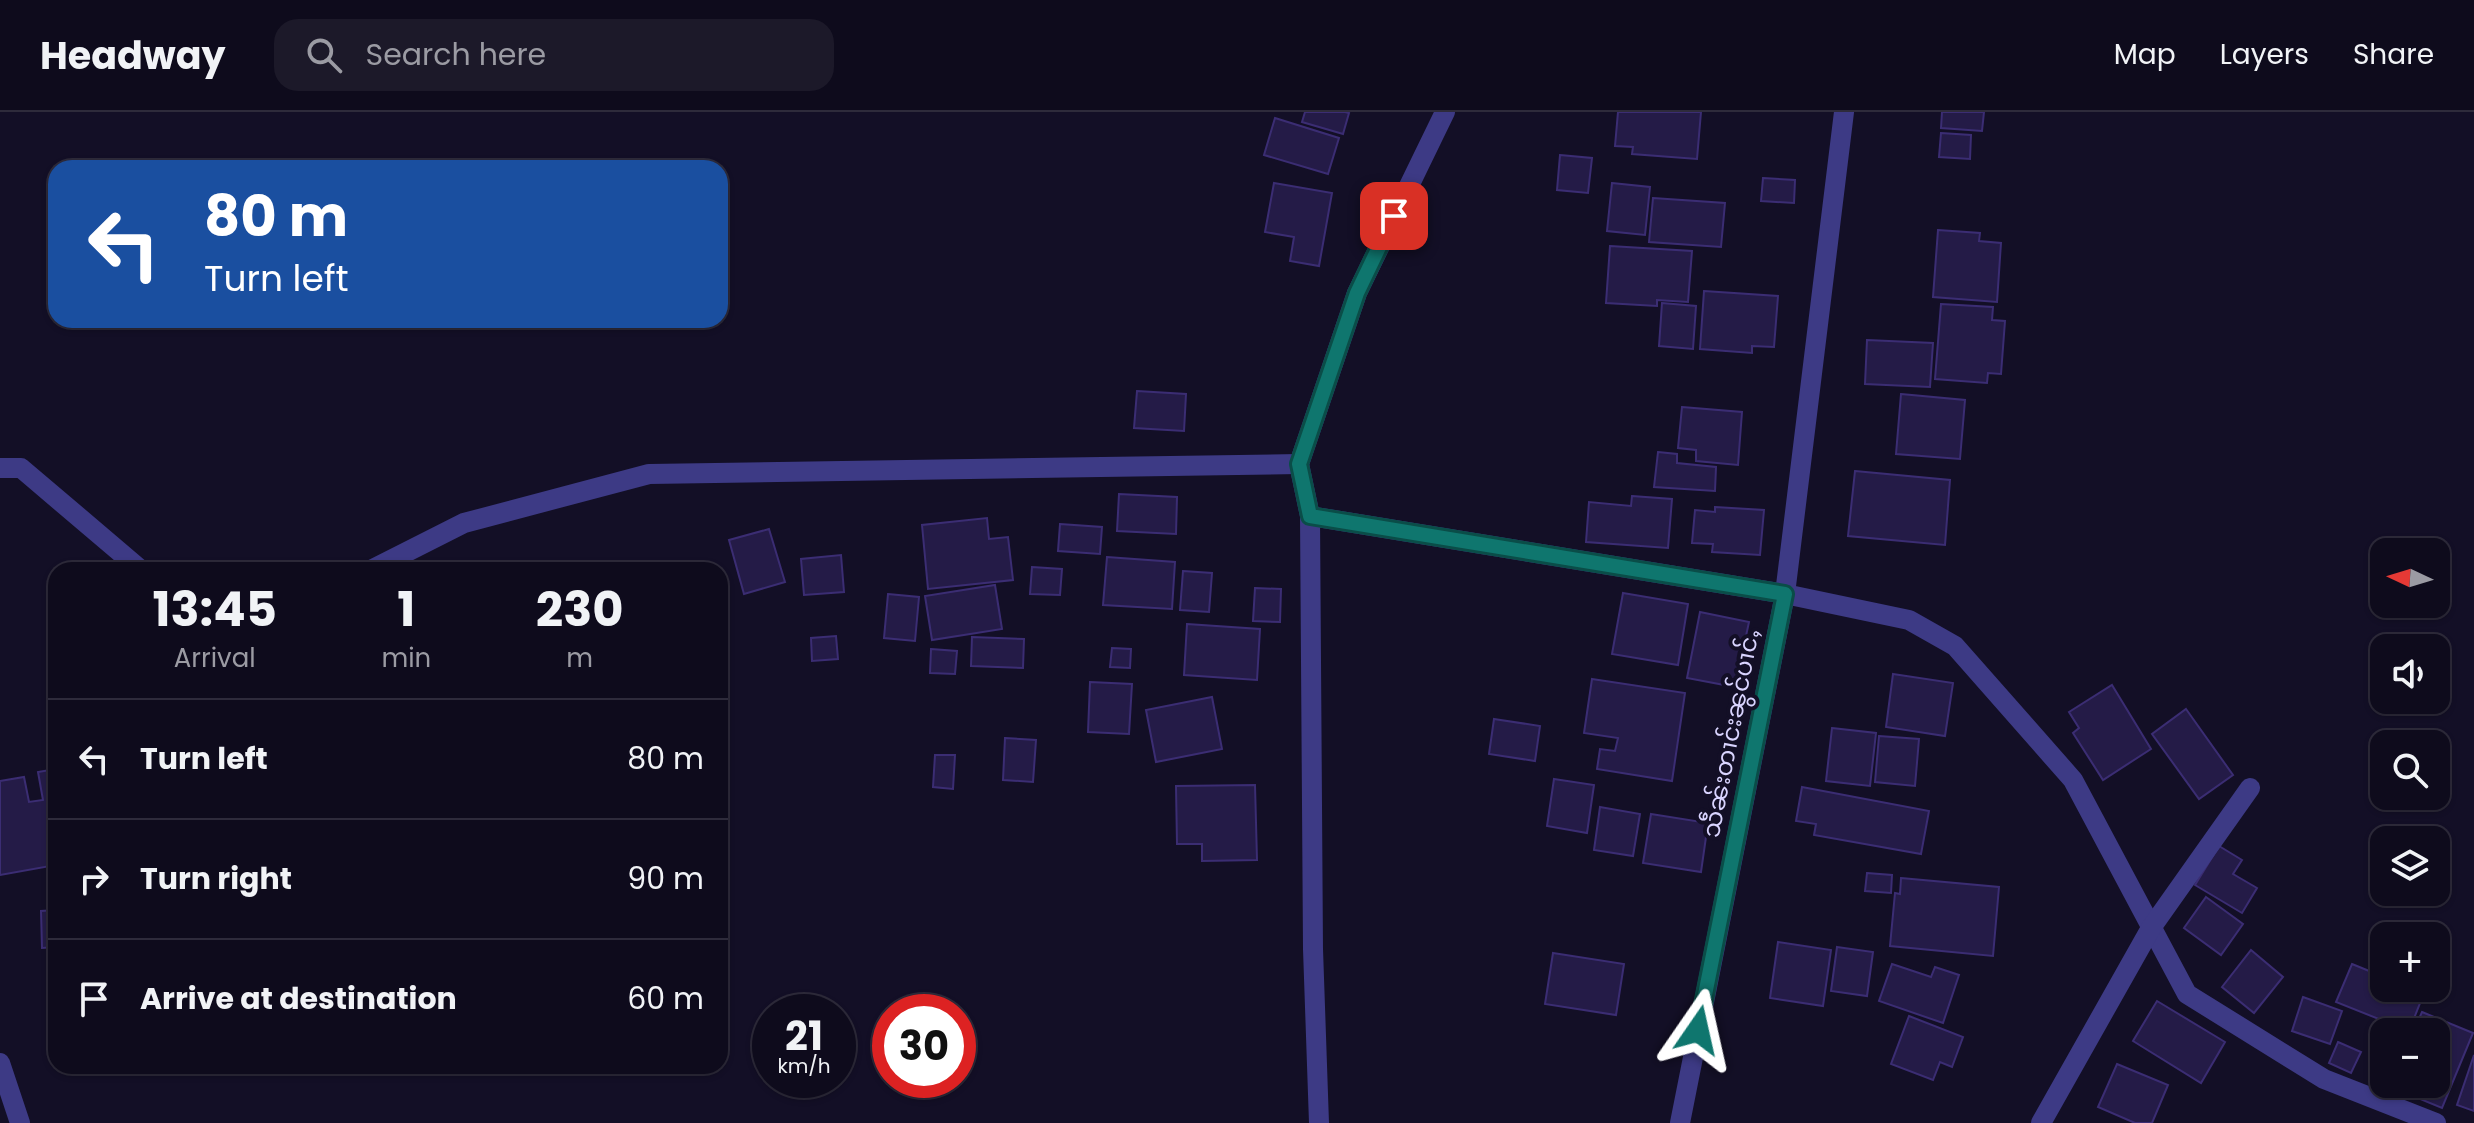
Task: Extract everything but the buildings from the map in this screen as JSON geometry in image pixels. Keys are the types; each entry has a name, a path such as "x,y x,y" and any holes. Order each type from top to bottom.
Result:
{"street":[{"path":"1319,1123 1313,949 1310,516 1299,464 1357,293 1445,112"},
{"name":"သဵၼ်းတၢင်းၼွင်ပၢင်ႇ","path":"1680,1123 1785,594 1844,112"},
{"path":"387,562 464,523 649,474 1299,464"},
{"path":"0,468 21,468 132,562"},
{"path":"1310,516 1785,594 1909,620 1955,646 2073,780 2187,994 2324,1079 2436,1123"},
{"path":"2041,1123 2151,928 2250,788"},
{"path":"0,1063 20,1123"}],"route":[{"path":"1394,216 1357,293 1299,464 1310,516 1785,594 1698,1030"}]}
